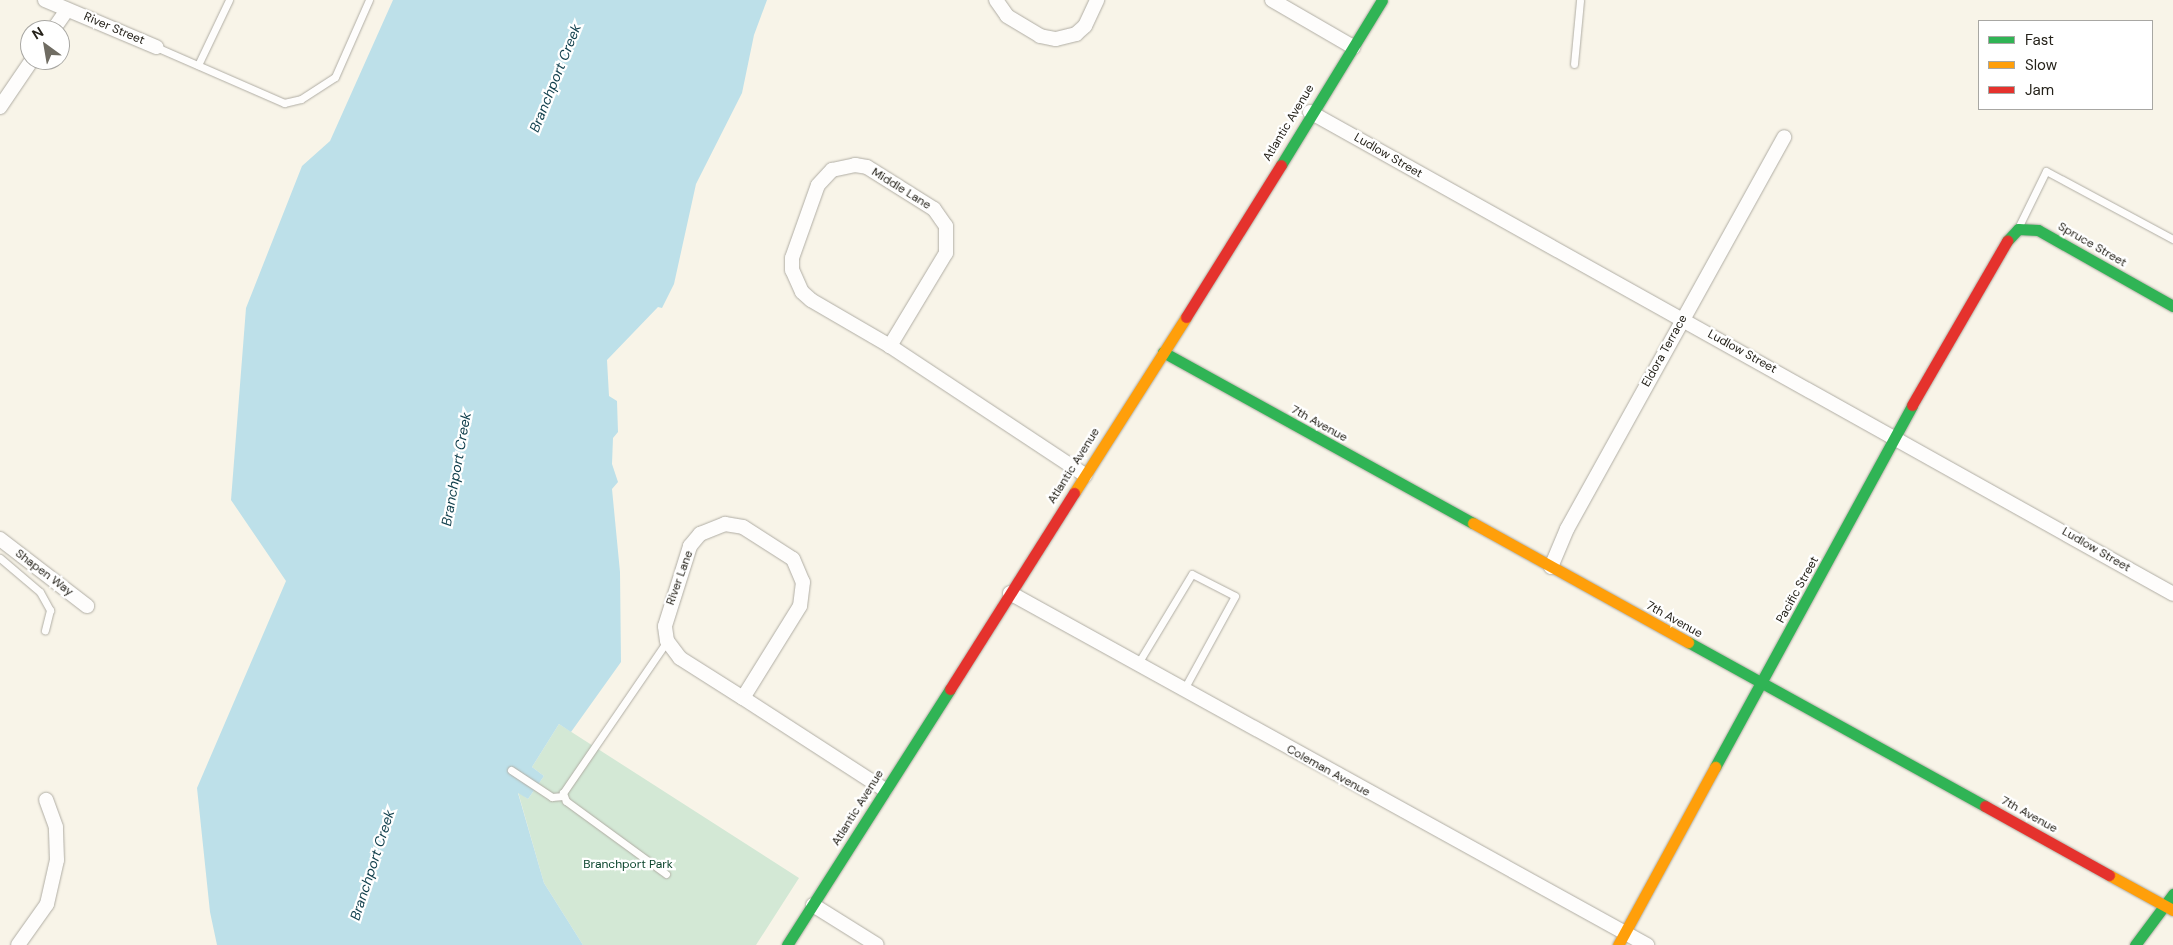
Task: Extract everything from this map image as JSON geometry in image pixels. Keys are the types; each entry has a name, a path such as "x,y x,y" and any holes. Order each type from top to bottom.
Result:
{"street":[{"name":"River Street","path":"45,0 156,47"},
{"path":"996,0 1006,16 1040,36 1056,40 1076,34 1085,26 1097,0"},
{"path":"1272,0 1353,47"},
{"name":"Atlantic Avenue","path":"787,945 1163,352 1310,112 1382,0"},
{"path":"60,20 67,10"},
{"path":"0,107 25,70"},
{"name":"Ludlow Street","path":"1310,112 1683,318 2173,594"},
{"name":"Eldora Terrace","path":"1551,567 1567,529 1784,137"},
{"name":"Middle Lane","path":"890,346 946,253 946,226 934,209 867,167 843,166 832,170 818,185 792,258 792,270 802,292 811,300 890,346 1085,475"},
{"name":"Pacific Street","path":"1622,939 2001,248 2018,228"},
{"name":"Spruce Street","path":"2018,228 2038,230 2173,306"},
{"name":"7th Avenue","path":"1163,352 1761,684 2169,907"},
{"name":"River Lane","path":"667,641 666,617 690,546 700,534 725,524 743,528 793,559 804,582 800,606 743,698"},
{"name":"Shapen Way","path":"0,539 87,606"},
{"name":"Coleman Avenue","path":"1010,593 1622,939 1646,945"},
{"path":"667,641 680,658 885,790"},
{"path":"18,945 47,904 57,860 56,827 46,800"},
{"path":"2135,945 2169,907 2173,894"},
{"path":"813,905 877,945"}],"lane":[{"path":"198,65 229,0"},
{"path":"156,47 284,103 300,99 335,77 369,0"},
{"path":"1574,64 1580,0"},
{"path":"2018,228 2046,171 2173,239"},
{"path":"0,558 40,592 50,610 45,630"},
{"path":"1136,665 1192,574 1235,596 1183,691"},
{"path":"563,796 667,641"},
{"path":"511,770 552,797 563,796 666,874"}],"green space":[{"name":"Branchport Park","path":"559,724 799,878 756,945 583,945 544,883 518,792 528,799 544,776 532,767"}],"water":[{"name":"Branchport Creek","path":"393,0 767,0 754,35 742,93 696,184 674,284 662,308 658,307 607,360 609,396 617,401 618,432 613,438 612,464 618,482 612,489 620,572 621,662 571,732 559,724 532,767 544,776 528,799 518,793 544,883 583,945 217,945 210,912 197,788 286,581 231,500 246,308 302,166 330,141"}],"traffic: fast":[{"path":"1281,165 1382,0"},
{"path":"2007,241 2018,229 2038,230 2173,306"},
{"path":"1163,352 1473,523"},
{"path":"1715,767 1912,405"},
{"path":"1688,642 1985,806"},
{"path":"787,945 950,689"},
{"path":"2135,945 2173,894"}],"traffic: slow":[{"path":"1074,493 1186,317"},
{"path":"1473,523 1688,642"},
{"path":"1618,945 1715,767"},
{"path":"2109,875 2173,910"}],"traffic: jam":[{"path":"1186,317 1281,165"},
{"path":"1912,405 2007,241"},
{"path":"950,689 1074,493"},
{"path":"1985,806 2109,875"}]}
